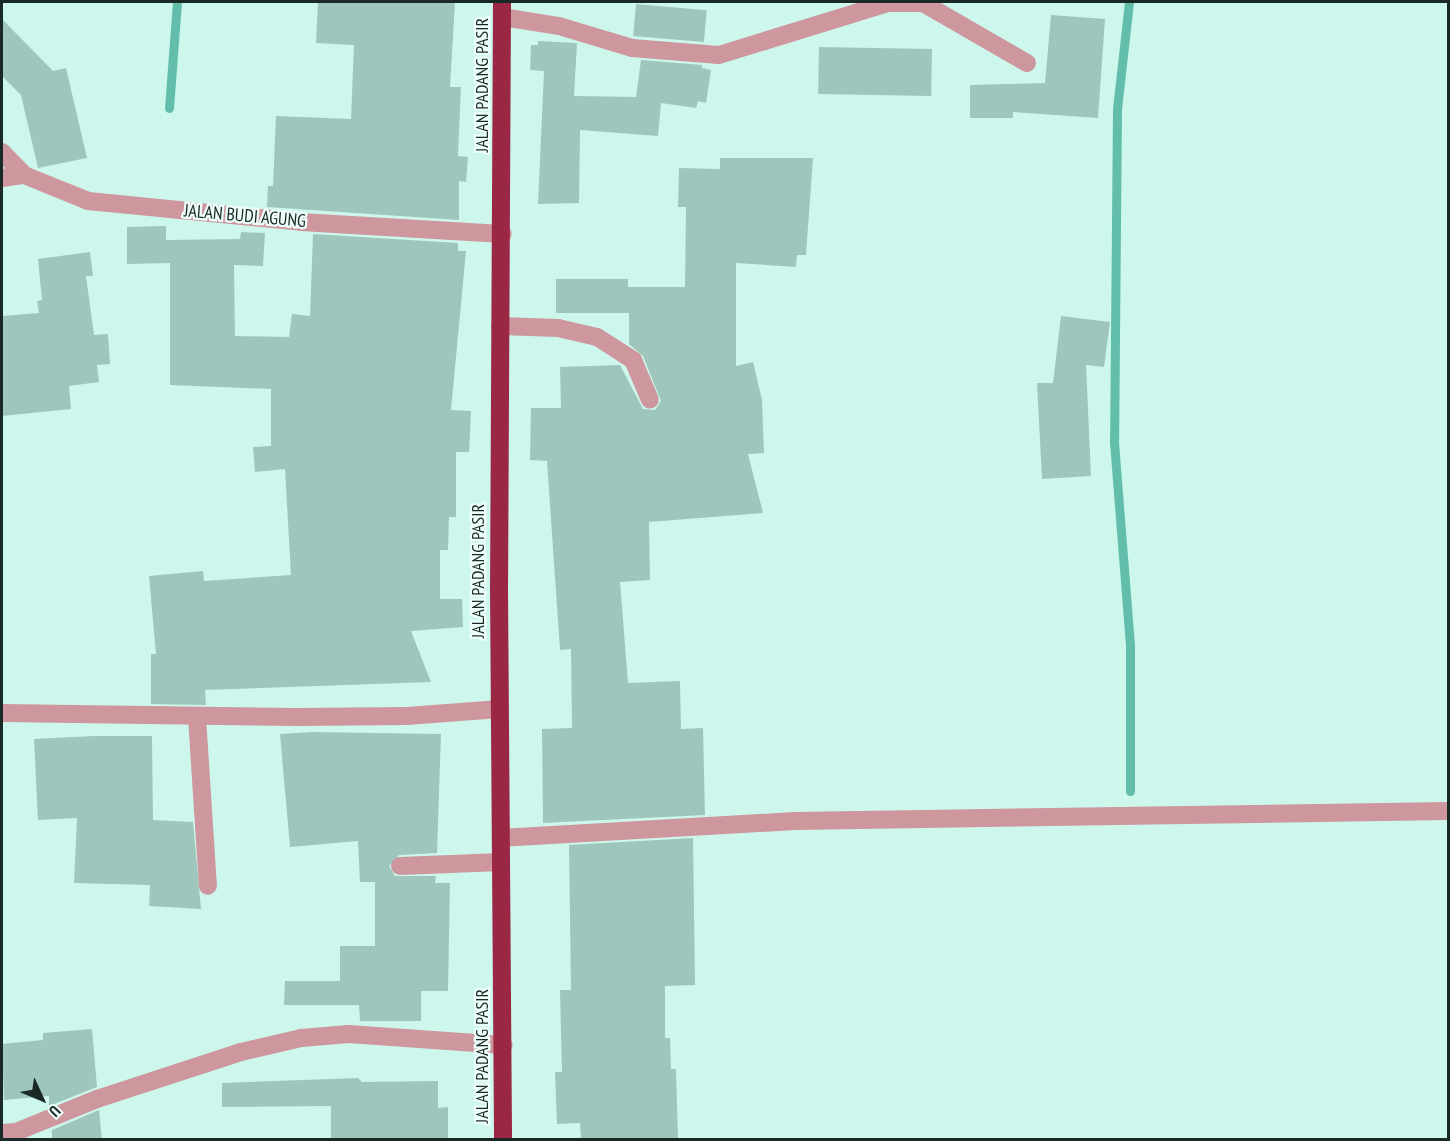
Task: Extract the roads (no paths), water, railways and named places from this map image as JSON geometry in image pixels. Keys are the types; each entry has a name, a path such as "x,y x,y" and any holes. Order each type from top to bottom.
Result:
{"highway":[{"name":"JALAN PADANG PASIR","path":"502,9 503,234 500,326 500,709 504,1045 502,1140"}],"street":[{"path":"502,9 632,48 719,55 888,3 922,3 1027,63"},
{"name":"JALAN BUDI AGUNG","path":"2,152 24,175 88,201 301,222 503,234"},
{"path":"2,178 24,175"},
{"path":"500,326 558,328 597,337 633,360 650,400"},
{"path":"2,713 197,717 407,716 500,709"},
{"path":"197,717 207,886"},
{"path":"501,838 795,821 1449,811"},
{"path":"400,866 501,862"},
{"path":"11,1135 131,1087 241,1052 301,1038 349,1034 504,1045"}],"waterway":[{"path":"169,108 177,2"},
{"path":"1129,2 1117,109 1114,442 1130,646 1130,791"}]}
